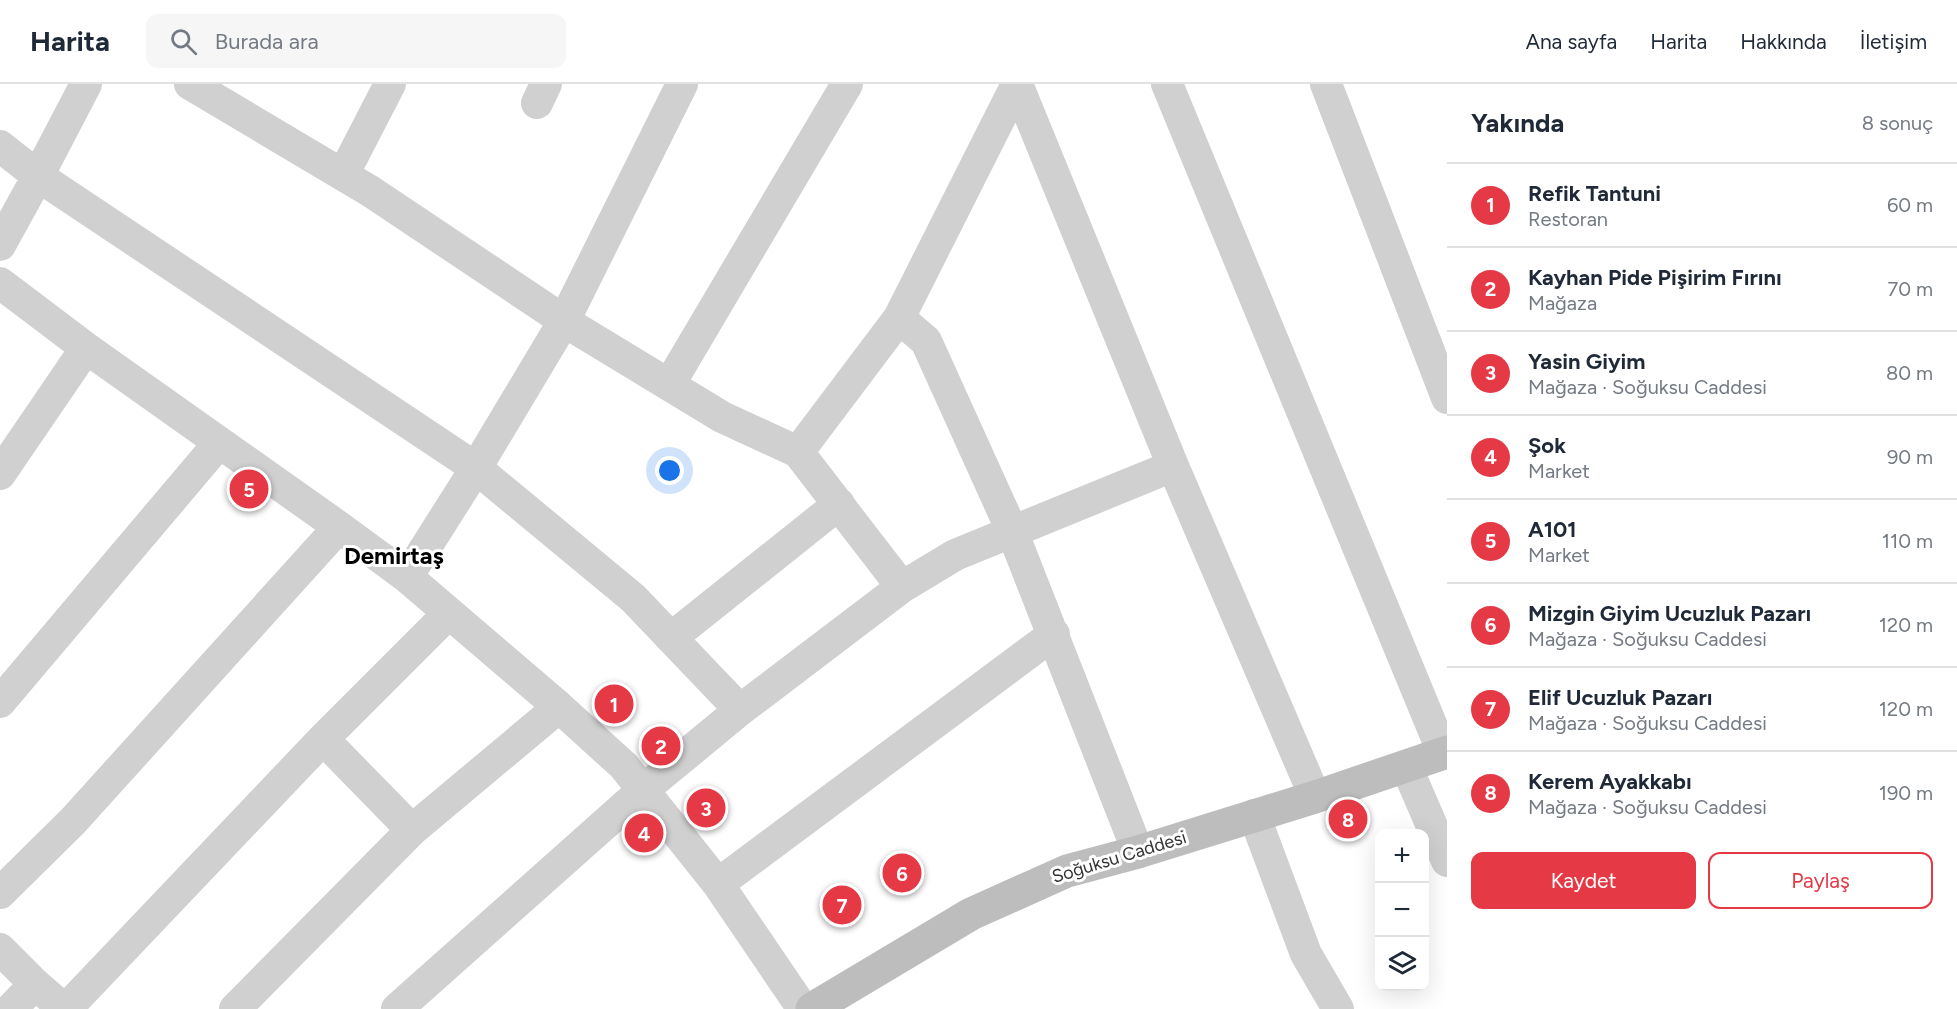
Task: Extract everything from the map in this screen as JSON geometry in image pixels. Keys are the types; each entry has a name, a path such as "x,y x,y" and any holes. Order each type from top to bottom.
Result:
{"street":[{"path":"0,244 86,84"},
{"path":"190,84 225,93 343,175 564,321 722,417 798,452 903,587"},
{"path":"343,175 390,84"},
{"path":"407,577 476,468 564,321 682,84"},
{"path":"669,385 847,84"},
{"path":"798,452 899,318 1017,84"},
{"path":"1017,84 1173,466 1315,797"},
{"path":"1167,84 1445,753"},
{"path":"1326,84 1447,398"},
{"path":"0,146 38,176 476,468 633,598 740,710"},
{"path":"0,283 86,348 407,577 559,707 624,766 718,884 803,1009"},
{"path":"899,318 926,341 1012,531 1138,852"},
{"path":"0,474 86,348"},
{"path":"0,702 219,443"},
{"path":"397,1009 643,790 740,710 903,587 955,555 1173,466"},
{"path":"672,638 839,504"},
{"path":"0,893 73,821 339,527"},
{"path":"0,949 35,984 65,1009 323,739 448,614"},
{"path":"718,884 1054,634"},
{"path":"235,1009 412,830 559,707"},
{"path":"323,739 412,830"},
{"name":"Soğuksu Caddesi","path":"812,1009 971,914 1067,871 1138,852 1315,797 1445,753"},
{"path":"1406,766 1447,861"},
{"path":"1254,815 1306,954 1338,1009"},
{"path":"11,1009 35,984"}],"place":[{"name":"A101","path":"249,489"},
{"name":"Refik Tantuni","path":"614,704"},
{"name":"Kayhan Pide Pişirim Fırını","path":"661,746"},
{"name":"Yasin Giyim","path":"706,808"},
{"name":"Kerem Ayakkabı","path":"1348,819"},
{"name":"Şok","path":"644,833"},
{"name":"Mizgin Giyim Ucuzluk Pazarı","path":"902,873"},
{"name":"Elif Ucuzluk Pazarı","path":"842,905"}],"district":[{"name":"Demirtaş","path":"394,555"}]}
